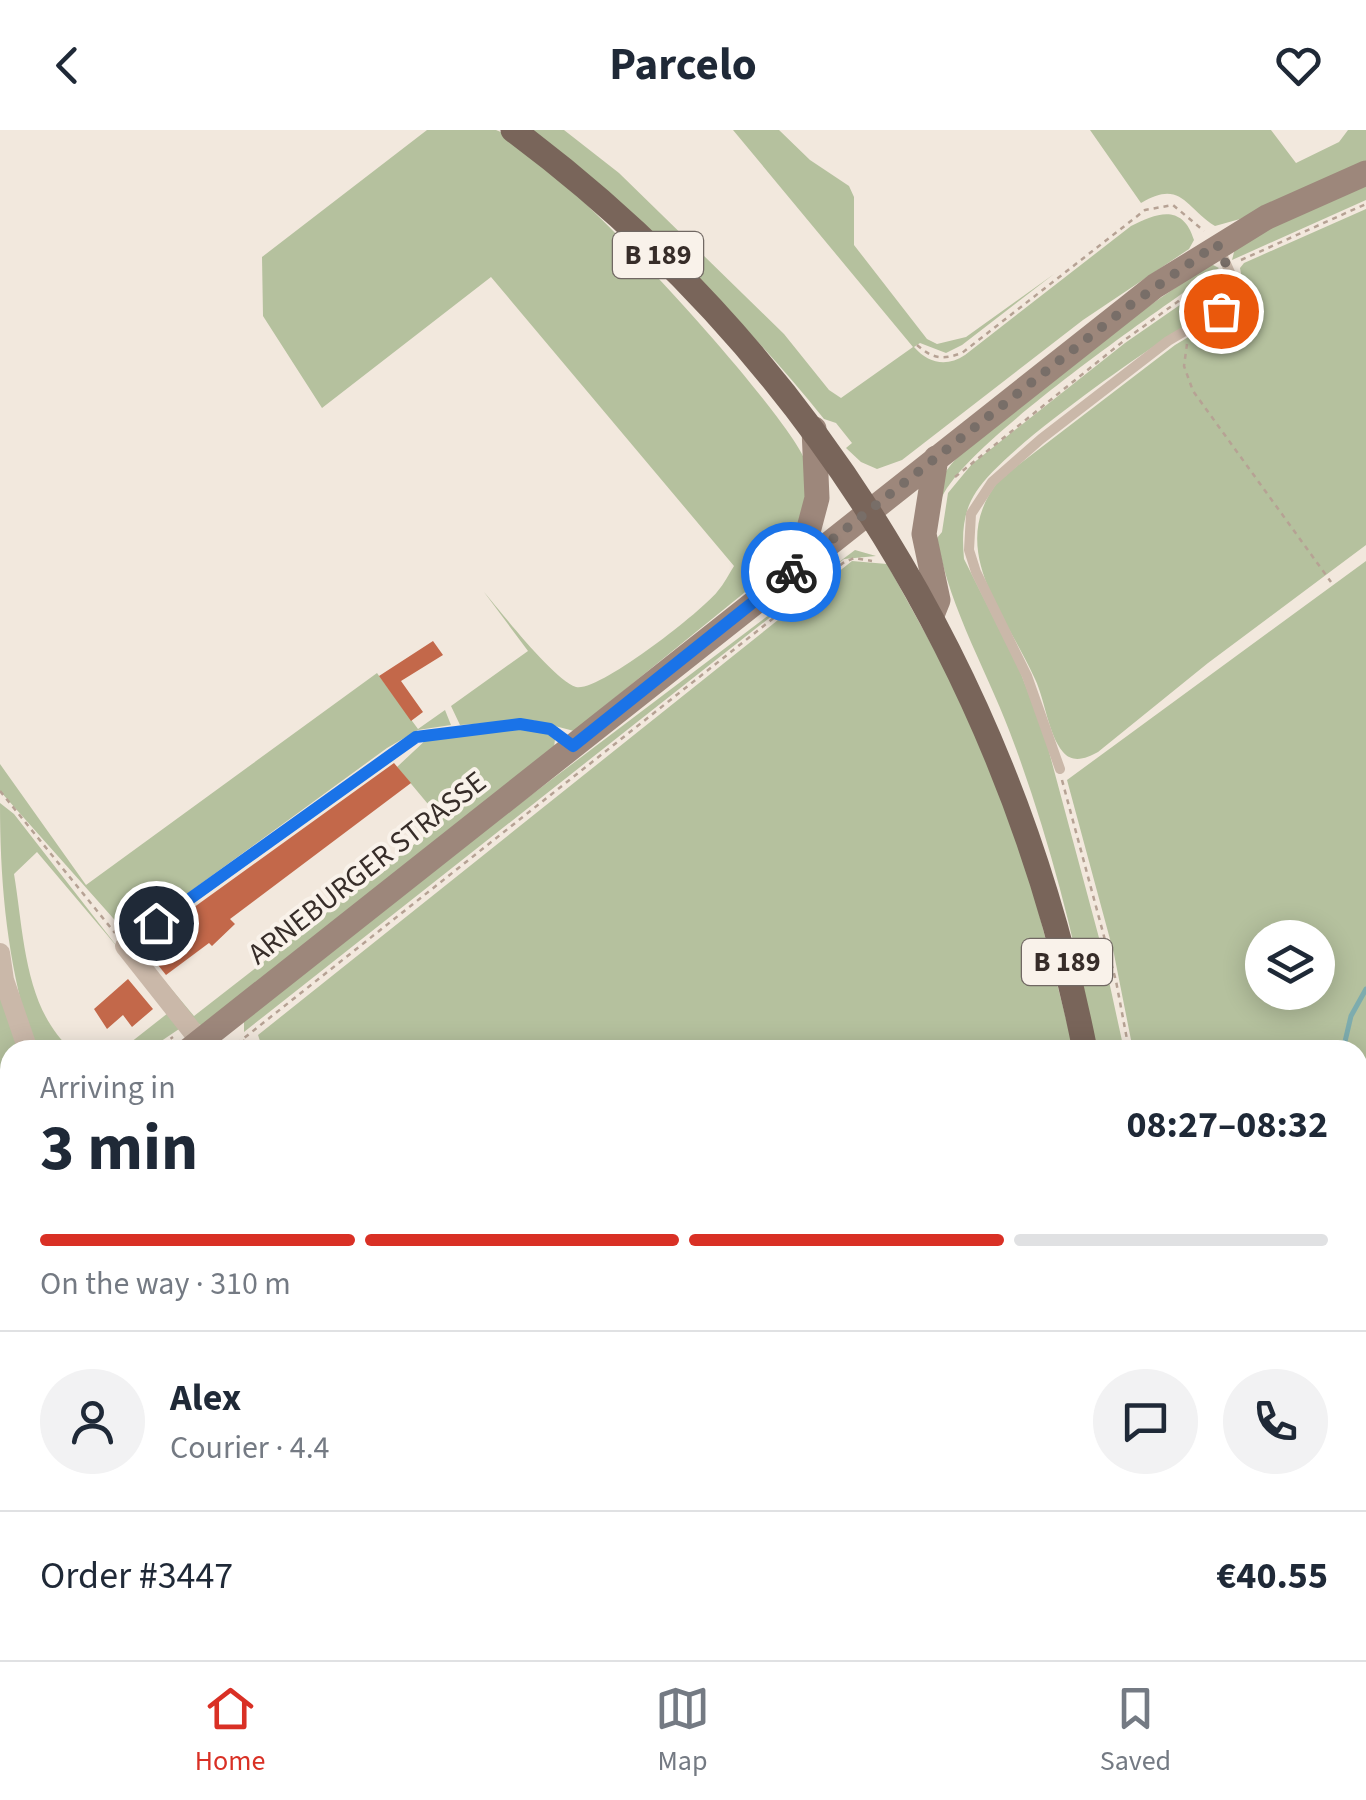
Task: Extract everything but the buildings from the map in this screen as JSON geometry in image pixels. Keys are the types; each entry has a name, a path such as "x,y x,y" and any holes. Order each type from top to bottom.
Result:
{"main road":[{"name":"B 189","path":"513,130 578,180 686,282 814,428 869,510 932,615 978,706 1021,814 1062,945 1084,1040"},
{"name":"ARNEBURGER STRASSE","path":"202,1040 1141,297 1222,255 1294,203 1366,173"},
{"path":"798,566 818,498 814,428"},
{"path":"932,615 938,600 924,534 936,458"}],"street":[{"path":"125,946 190,1040"},
{"path":"0,952 4,980 25,1040"}],"lane":[{"path":"1060,769 1027,676 976,572 968,540 971,514 992,482 1040,439 1168,341 1229,305 1236,286 1222,255"},
{"path":"125,946 416,737 520,724 550,729 579,741"}],"path":[{"path":"917,344 930,356 945,359 962,353 1145,210 1162,204 1188,213 1222,255"},
{"path":"949,485 959,472 1126,339 1222,255 1366,204"},
{"path":"1191,329 1184,366 1193,392 1331,582"},
{"path":"242,1040 843,562 854,558 876,560"},
{"path":"1060,769 1116,982 1126,1040"},
{"path":"0,791 125,946"}],"green space":[{"path":"427,130 496,130 563,182 710,335 786,429 807,469 806,510 786,559 574,731 532,720 460,725 451,706 528,651 484,592 542,659 576,687 588,685 626,665 672,632 717,592 734,566 491,277 322,408 263,316 262,257"},
{"path":"529,130 564,130 619,173 784,334 829,390 841,398 913,347 733,130 779,130 810,160 849,186 854,197 854,245 927,339 937,344 966,337 1054,274 962,345 946,353 920,343 914,347 938,362 965,355 1141,221 1160,215 1176,216 1189,228 1194,240 1189,249 1083,320 902,460 877,469 861,462 846,448 852,443 836,423 824,419 721,302 609,197"},
{"path":"1090,130 1271,130 1296,163 1339,142 1348,130 1366,130 1366,161 1240,219 1215,226 1174,195 1154,196 1141,203"},
{"path":"1366,184 1366,200 1232,260 1236,244"},
{"path":"1366,209 1366,545 1208,663 1098,752 1080,759 1067,756 1054,736 1035,679 985,580 978,530 984,505 1000,479 1175,345 1234,310 1243,284 1240,268 1244,263"},
{"path":"1211,264 1219,268 1022,413 956,476 941,500 943,477 985,431 1066,366"},
{"path":"1223,275 1225,297 1211,311 1062,412 989,475 968,508 963,542 964,559 1018,666 1044,733 1102,949 1122,1040 1094,1040 1072,934 1040,820 1005,720 951,592 937,538 942,532 948,493 972,464 1125,343"},
{"path":"855,550 876,556 844,559 244,1032 244,1020 502,817"},
{"path":"852,561 887,564 961,698 1022,847 1071,1040 260,1040 258,1035"},
{"path":"1366,561 1366,1040 1131,1040 1114,954 1067,780"},
{"path":"377,673 418,729 445,710 451,725 418,730 387,748 129,936 0,791 0,764 86,885"},
{"path":"520,728 549,733 555,739 554,748 203,1026 189,1020 163,979 194,1016 443,822 397,767 429,737"},
{"path":"0,803 14,814 119,949 37,852 14,874 35,992 44,1014 63,1040 32,1040 7,928"},
{"path":"0,986 17,1040 0,1040"},
{"path":"168,1013 182,1027 163,1040 134,1040"}],"waterway":[{"path":"1345,1040 1351,1016 1366,989"}],"way so far":[{"path":"791,572 1126,308 1217,244 1236,286 1229,305 1221,311"}],"route":[{"path":"156,923 416,737 520,724 550,729 573,746 791,572"}]}
